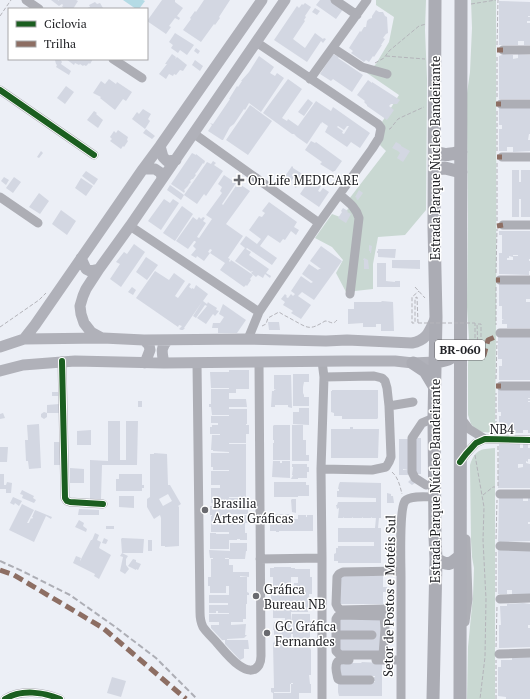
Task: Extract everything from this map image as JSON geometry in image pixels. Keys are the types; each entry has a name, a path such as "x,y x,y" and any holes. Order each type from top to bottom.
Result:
{"highway":[{"name":"Estrada Parque Núcleo Bandeirante","path":"433,699 436,559 434,418 436,317 434,227 435,0"},
{"name":"Estrada Parque Núcleo Bandeirante","path":"460,699 461,3"},
{"path":"435,151 443,155 461,152"},
{"path":"435,169 445,168 461,172"},
{"path":"435,362 449,359 453,356 460,344"},
{"path":"413,363 425,371 435,386"},
{"path":"436,559 448,564 452,563 460,556"}],"main road":[{"path":"24,339 262,0"},
{"path":"103,338 91,332 87,328 81,314 80,306 83,296 99,269 176,160 285,0"},
{"path":"160,146 163,157 167,161 176,160"},
{"path":"143,169 155,169 161,173 162,178"},
{"path":"80,258 86,268 90,271 99,269"},
{"path":"0,347 24,339 103,338 144,340 248,339 412,342 418,341 429,333 436,317"},
{"path":"144,340 149,345 150,350 145,363"},
{"path":"164,363 162,349 163,344 168,340"},
{"path":"395,341 398,347 397,360 395,361"},
{"path":"0,371 23,365 62,361 145,363 322,361 435,362"}],"street":[{"path":"26,0 38,8"},
{"path":"335,0 357,15"},
{"path":"310,79 367,0"},
{"path":"248,339 259,312 379,138 382,128 256,42"},
{"path":"333,48 362,67 387,74"},
{"path":"503,50 530,50"},
{"path":"115,60 142,78"},
{"path":"0,90 94,155"},
{"path":"498,104 530,104"},
{"path":"193,133 319,223"},
{"path":"499,159 530,157"},
{"path":"340,195 357,212 359,218 350,294"},
{"path":"0,198 38,223"},
{"path":"503,225 530,225"},
{"path":"130,226 259,312"},
{"path":"497,281 530,280"},
{"path":"498,333 530,333"},
{"path":"62,361 65,498 70,502 103,504"},
{"path":"322,361 324,376 321,469 322,699"},
{"path":"197,363 201,620 203,627 225,652 242,668 251,670 259,664 261,656 258,362"},
{"path":"321,469 372,470 386,467 390,457 389,406 385,381 382,378 374,376 324,376"},
{"path":"498,386 530,386"},
{"path":"389,406 413,402"},
{"name":"NB4","path":"460,417 469,429 485,439"},
{"path":"426,485 416,478 412,472 412,438 422,423 434,418"},
{"name":"NB4","path":"460,462 476,443 485,439 530,440"},
{"path":"460,486 465,514 468,598 460,661"},
{"path":"499,494 530,494"},
{"name":"Setor de Postos e Motéis Sul","path":"401,699 402,510 404,502 412,497 435,497"},
{"path":"498,545 530,546"},
{"path":"260,559 322,558"},
{"path":"384,609 341,610 336,604 337,578 339,574 343,572 401,571"},
{"path":"498,597 530,598"},
{"path":"340,615 384,616 385,629 383,655 340,655 336,651 336,635 336,619 340,615"},
{"path":"336,635 372,635"},
{"path":"497,656 530,653"},
{"path":"370,680 340,680 337,676 336,664 341,660 401,660"},
{"path":"5,699 19,693 54,696 60,699"}],"path":[{"path":"0,16 11,0"},
{"path":"461,3 497,0 499,159 497,281 498,386 496,434 498,439 498,487 493,487 487,493 482,495"},
{"path":"362,67 374,64 384,58 389,51 419,26 435,23"},
{"path":"386,56 435,60"},
{"path":"382,128 385,126 390,129 398,120 407,114 423,107 435,104"},
{"path":"419,291 412,297 412,323 415,324 415,298 417,298 418,323 475,323 475,351 478,351 478,324 481,324 481,356 471,356"},
{"path":"253,326 263,326 266,324 268,318 279,312 304,327 309,328 324,321 335,323 337,320"},
{"path":"474,453 484,507 483,540 486,599 485,657 480,699"},
{"path":"386,467 394,474 399,484 404,502"},
{"path":"496,699 499,494"}],"shaded area":[{"path":"376,0 426,0 426,210 405,235 378,237 373,264 373,289 346,292 336,273 343,260 332,247 315,238 332,214 340,217 353,204 349,199 386,151 380,145 384,130 382,122 399,95 367,73 376,64 389,42 394,17 376,5"},
{"path":"471,0 496,0 495,433 476,430 471,424 468,415 469,340 467,307 467,93 470,72 472,28"},
{"path":"495,448 495,699 467,699 468,647 474,568 471,540 470,465 476,453 485,449"}],"water":[{"path":"123,0 145,1 140,8 135,8"}],"building":[{"path":"51,0 78,1 74,8 64,8 62,7 62,4 59,6"},
{"path":"162,0 175,0 175,2 183,8 177,16 180,18 179,20 175,18 169,26 171,27 166,34 148,22"},
{"path":"204,0 230,0 219,17 220,18 201,42 183,30"},
{"path":"320,0 333,0 344,8 336,19 316,5"},
{"path":"499,1 530,2 530,16 528,17 530,17 530,21 527,21 527,23 530,23 530,45 524,45 524,41 518,41 518,45 499,45"},
{"path":"95,2 97,4 100,3 103,8 88,8 90,7 89,5"},
{"path":"305,3 311,7 305,16 305,21 293,39 305,48 315,33 323,39 326,39 323,43 321,41 307,62 274,40 297,6 299,8"},
{"path":"315,8 320,11 317,15 312,12"},
{"path":"376,10 383,12 387,17 388,33 383,38 385,39 374,57 373,56 369,62 366,60 364,62 351,53 353,51 349,48 360,31 361,32 364,27 366,27 367,21 372,18"},
{"path":"175,33 194,45 187,55 180,50 178,53 171,48 173,45 169,42"},
{"path":"196,48 200,51 198,54 194,51"},
{"path":"172,54 176,57 175,59 177,57 187,65 183,71 180,70 173,76 169,74 166,79 159,74 167,64 165,64"},
{"path":"333,54 363,75 352,92 333,79 331,81 320,74"},
{"path":"503,54 513,55 513,59 518,58 518,54 530,55 530,99 499,99 499,56"},
{"path":"259,56 274,67 270,73 275,76 277,73 284,78 261,112 249,103 234,124 230,127 222,140 208,131 212,125 210,123 213,124 237,86 238,87"},
{"path":"55,60 61,60 61,64 71,71 69,75 56,67"},
{"path":"67,60 92,60 90,64 89,63 86,66 75,63 74,65"},
{"path":"195,60 203,66 200,71 192,65"},
{"path":"109,79 116,84 117,82 132,92 126,101 123,99 115,110 100,98 101,97 93,93 101,81 105,84"},
{"path":"288,79 302,89 282,118 287,121 288,119 298,126 316,101 331,111 333,107 370,133 360,148 351,142 347,147 325,132 328,126 322,122 307,144 263,113","holes":["338,126 344,130 347,126 349,126 344,134 342,133 343,131 337,127"]},
{"path":"368,80 400,100 397,104 391,104 389,106 394,110 387,120 367,106 364,102 365,101 357,95"},
{"path":"66,86 74,92 65,104 57,98"},
{"path":"308,99 313,103 304,116 298,112"},
{"path":"250,105 272,121 248,155 226,140"},
{"path":"499,108 530,108 530,134 528,140 530,140 530,151 513,152 513,147 507,147 507,151 499,151 499,129 502,129 502,125 499,125"},
{"path":"143,109 151,114 148,119 150,121 145,129 132,119 137,112 139,114"},
{"path":"94,111 103,120 98,128 87,120"},
{"path":"146,129 155,136 152,139 143,133"},
{"path":"118,130 128,137 128,141 121,149 110,141 112,139 110,137 114,131 116,133"},
{"path":"311,141 316,142 342,161 335,171 333,172 320,164 322,162 305,150"},
{"path":"396,142 410,151 403,162 397,158 400,153 392,148"},
{"path":"41,151 43,153 39,158 37,157"},
{"path":"192,153 196,154 205,161 184,190 184,193 171,184"},
{"path":"213,161 216,163 214,165 223,171 206,196 204,194 197,204 184,195 207,162 211,164"},
{"path":"292,166 304,175 296,188 292,185 296,179 294,177 288,186 281,182"},
{"path":"512,170 519,170 519,182 521,182 521,170 530,170 530,217 521,217 521,199 519,199 519,217 512,217"},
{"path":"86,171 98,179 94,185 82,176"},
{"path":"224,175 236,183 222,204 223,205 238,183 250,191 226,224 243,236 228,258 230,259 230,262 231,260 253,275 247,286 246,285 244,287 220,270 225,263 210,253 204,261 197,256 196,258 191,255 196,249 193,246 196,242 195,241 188,249 176,241 193,217 197,220 199,217 201,219 203,217 205,218 203,221 206,223 197,237 199,238 212,219 206,215 222,193 220,191 222,187 218,184"},
{"path":"4,177 9,180 6,185 1,181"},
{"path":"14,177 21,182 13,193 6,188"},
{"path":"81,178 93,186 86,196 75,188"},
{"path":"310,179 321,186 318,191 320,192 323,188 329,192 319,207 300,194"},
{"path":"170,185 184,195 181,200 167,190"},
{"path":"359,190 363,193 358,200 355,197"},
{"path":"39,193 49,201 40,214 29,207"},
{"path":"164,199 170,203 173,199 179,203 161,230 148,221"},
{"path":"269,202 297,222 294,227 299,230 296,235 291,231 285,240 283,239 280,243 268,235 260,246 277,258 272,265 247,248 246,249 251,252 249,255 269,269 266,273 271,276 270,278 265,274 263,278 258,275 256,277 251,273 253,271 251,272 235,261 245,248 240,244 246,236 257,244 261,239 249,230 259,216 262,217 265,213 262,211"},
{"path":"182,206 193,214 175,241 163,233"},
{"path":"343,208 351,214 346,223 338,218"},
{"path":"61,210 76,221 67,235 52,224"},
{"path":"499,231 530,231 529,275 499,274 499,253 502,253 502,235 499,235","holes":["509,256 513,257 513,260 507,260 507,258 509,258"]},
{"path":"134,244 145,252 121,287 110,279 120,264 116,262 124,252 127,254"},
{"path":"369,245 372,246 371,253 369,251"},
{"path":"321,246 342,261 314,300 302,292 298,296 311,305 301,319 291,313 293,311 283,305 285,302 281,299 285,294 288,298 291,294 293,296 295,294 291,291 301,276 311,283 313,282 302,274 309,264 318,270 321,269 310,261"},
{"path":"378,249 396,249 395,258 378,257"},
{"path":"146,257 158,265 147,280 136,272"},
{"path":"364,258 368,260 369,269 364,269"},
{"path":"392,260 420,260 420,269 392,268"},
{"path":"377,263 386,263 386,281 400,281 400,287 377,287"},
{"path":"155,271 169,280 174,273 185,281 175,296 178,298 189,283 191,284 189,287 192,289 194,289 196,285 208,294 203,301 207,304 208,302 219,311 215,316 213,314 206,324 197,318 207,306 205,305 196,318 193,316 202,302 185,328 183,330 179,329 182,326 179,325 178,327 136,298"},
{"path":"499,284 530,284 530,299 526,299 526,302 530,302 530,328 507,328 507,324 502,324 502,320 504,319 502,319 502,306 499,306"},
{"path":"132,287 136,290 133,295 128,292"},
{"path":"354,302 393,302 394,331 381,331 381,324 376,324 376,327 363,327 363,323 348,324 348,309 354,309"},
{"path":"223,304 246,320 237,333 218,333 218,328 212,328 213,323 220,323 224,317 219,314"},
{"path":"268,322 279,322 280,330 269,330"},
{"path":"498,337 530,337 530,380 499,380 499,366 502,366 502,359 498,359"},
{"path":"229,370 249,370 249,389 236,389 236,393 229,393 229,399 246,399 247,407 229,407 229,409 247,409 246,425 249,425 249,434 246,434 246,443 229,443 246,444 246,497 229,498 248,498 248,514 229,515 249,515 249,523 245,523 247,540 229,540 229,549 210,549 210,533 229,534 229,532 211,532 212,515 210,515 210,506 229,506 229,504 211,503 211,488 220,488 220,485 211,485 211,471 229,470 213,470 213,467 211,467 211,453 229,452 211,450 212,435 220,434 210,434 210,427 212,427 212,425 218,425 218,423 211,423 211,416 229,415 212,415 209,404 211,404 211,389 229,388 211,388 210,372 229,372"},
{"path":"293,374 309,374 309,382 304,382 303,393 304,397 309,397 309,406 293,406"},
{"path":"274,375 291,375 292,408 288,407 288,405 275,405 275,407 271,407 272,391 276,389 274,389"},
{"path":"498,389 530,390 530,398 528,399 530,399 530,401 528,402 530,402 530,433 528,433 528,430 523,430 523,433 499,432 499,416 501,416 501,412 498,412"},
{"path":"332,390 378,390 378,418 342,419 342,416 334,416 334,413 331,412"},
{"path":"52,392 58,392 60,396 52,396"},
{"path":"138,401 142,401 142,407 138,407"},
{"path":"59,404 59,413 47,413 47,405"},
{"path":"299,408 309,408 309,425 293,424 293,412 299,412"},
{"path":"44,412 47,413 47,417 44,419 41,417 41,414"},
{"path":"3,413 5,418 0,419 0,414"},
{"path":"108,421 120,421 120,460 126,460 126,421 138,421 137,465 102,465 101,499 90,499 90,460 108,461"},
{"path":"39,424 41,468 29,469 28,461 26,461 25,440 28,440 27,425"},
{"path":"274,425 290,425 290,460 273,460"},
{"path":"292,425 303,425 303,440 306,440 306,455 309,455 309,461 292,461"},
{"path":"350,427 353,427 353,429 379,429 378,458 331,458 331,429 350,429"},
{"path":"91,430 91,445 77,445 77,431"},
{"path":"412,438 421,438 421,474 412,474"},
{"path":"399,439 408,439 408,469 408,475 399,475"},
{"path":"54,442 60,442 60,465 54,465"},
{"path":"499,444 520,444 520,448 523,448 523,444 528,444 528,448 530,448 530,459 528,459 528,462 526,461 526,463 530,464 530,488 498,488","holes":["518,464 523,464 523,467 518,468"]},
{"path":"0,447 8,447 7,462 0,462"},
{"path":"150,454 167,454 168,485 170,485 181,504 178,506 179,546 161,546 160,515 154,519 147,507 147,499 150,497","holes":["168,494 172,501 163,506 159,499"]},
{"path":"273,461 280,461 280,463 282,463 282,461 290,461 290,478 272,477"},
{"path":"292,464 307,464 307,467 309,467 309,472 307,472 307,478 291,479 293,475"},
{"path":"70,468 84,469 84,483 70,483"},
{"path":"0,474 4,474 4,485 6,485 7,482 12,483 11,493 6,493 6,489 0,489"},
{"path":"119,474 142,474 142,485 144,485 144,488 142,488 142,491 116,491 116,479 119,479"},
{"path":"411,479 415,483 412,485 408,482"},
{"path":"274,482 306,482 306,485 309,485 309,496 274,497"},
{"path":"340,482 381,483 381,518 379,518 378,528 381,528 381,563 338,563 338,561 334,561 334,554 336,553 336,548 338,548 338,546 374,546 374,542 338,542 338,528 375,528 376,518 338,518 339,508 337,509 336,505 338,502 376,502 376,498 337,497"},
{"path":"22,490 34,496 33,498 36,500 34,503 22,498 23,495 20,494"},
{"path":"387,493 393,496 394,503 387,503"},
{"path":"119,496 134,496 134,508 119,507"},
{"path":"528,496 530,496 530,522 528,522 528,524 530,524 530,541 499,542 499,497 523,497 523,501 528,501"},
{"path":"13,497 22,501 19,506 15,503 14,505 10,503"},
{"path":"292,499 296,499 296,513 292,512"},
{"path":"22,504 34,510 27,523 29,523 31,518 32,519 35,510 52,517 51,519 46,516 34,542 9,530"},
{"path":"79,509 99,510 99,515 78,515"},
{"path":"289,514 289,516 294,516 294,519 298,519 298,515 306,515 307,517 307,515 313,515 313,531 270,531 271,515"},
{"path":"79,520 84,523 83,526 87,529 86,532 75,527"},
{"path":"106,526 114,526 114,529 106,529"},
{"path":"95,533 99,535 97,540 101,542 99,548 111,555 99,579 94,576 95,574 73,563 76,556 81,558 80,561"},
{"path":"104,538 108,540 106,544 102,543"},
{"path":"122,538 144,539 143,553 122,553"},
{"path":"148,540 152,540 152,551 148,551"},
{"path":"230,543 247,543 245,559 229,559 229,565 233,565 233,572 249,572 249,577 240,576 247,577 247,592 249,595 247,595 246,619 243,619 243,622 231,622 231,625 246,624 245,635 247,635 244,638 227,639 248,640 249,649 244,649 244,658 240,660 225,644 225,640 222,640 211,628 211,625 219,625 219,622 209,622 209,614 229,614 218,613 218,611 216,611 216,613 209,613 209,605 228,605 228,603 209,603 209,595 229,595 229,586 226,586 226,593 210,593 208,577 211,577 211,559 213,558 210,558 209,550 230,551"},
{"path":"498,550 530,550 530,594 512,595 512,590 507,590 507,594 498,594"},
{"path":"122,553 128,556 126,559 126,565 129,569 125,574 120,571 123,557 120,556"},
{"path":"133,559 141,564 138,570 128,566"},
{"path":"291,567 295,569 310,569 310,577 312,577 312,594 309,594 310,603 308,612 291,612 291,621 285,621 285,618 273,618 273,605 291,605 291,603 271,603 271,595 273,595 273,590 275,590 275,587 280,587 273,586 273,577 270,577 270,568","holes":["291,577 298,577 298,583 294,583 294,594 289,595 291,594"]},
{"path":"339,576 383,576 383,587 387,587 387,592 383,592 383,604 339,604"},
{"path":"523,603 530,604 530,625 528,625 528,628 530,628 530,647 499,648 499,625 501,625 500,606"},
{"path":"292,614 310,614 310,621 312,621 309,645 311,650 311,675 309,675 311,693 299,693 299,699 273,699 271,688 274,688 273,643 275,641 291,641 291,639 293,639 293,634 291,634 291,638 280,638 278,636 274,637 274,630 293,630 293,625 291,625","holes":["291,684 291,693 274,693 274,692 290,692"]},
{"path":"381,616 382,652 339,652 339,617"},
{"path":"274,622 291,622 291,630 273,630"},
{"path":"512,655 530,656 530,699 506,699 506,697 498,696 498,667 501,667 501,660 512,660"},
{"path":"338,663 382,663 382,696 339,696 338,683 375,682 375,676 338,676"},
{"path":"112,677 126,681 121,697 107,693"}],"railway":[{"path":"0,561 70,595 156,658 197,699"}],"marked path":[{"path":"497,50 503,50"},
{"path":"496,104 501,104"},
{"path":"497,157 502,157"},
{"path":"497,226 503,225"},
{"path":"481,356 484,355 488,340 497,336"},
{"path":"496,386 501,386"},
{"path":"0,570 14,575 103,628 186,699"}],"cycle path":[{"path":"0,90 94,155"},
{"path":"62,361 65,498 70,502 103,504"},
{"path":"460,462 476,443 485,439 530,440"},
{"path":"5,699 25,693 40,693 60,699"}],"place":[{"name":"On Life MEDICARE","path":"239,180"},
{"name":"Brasilia Artes Gráficas","path":"205,510"},
{"name":"Gráfica Bureau NB","path":"256,596"},
{"name":"GC Gráfica Fernandes","path":"267,633"}]}
